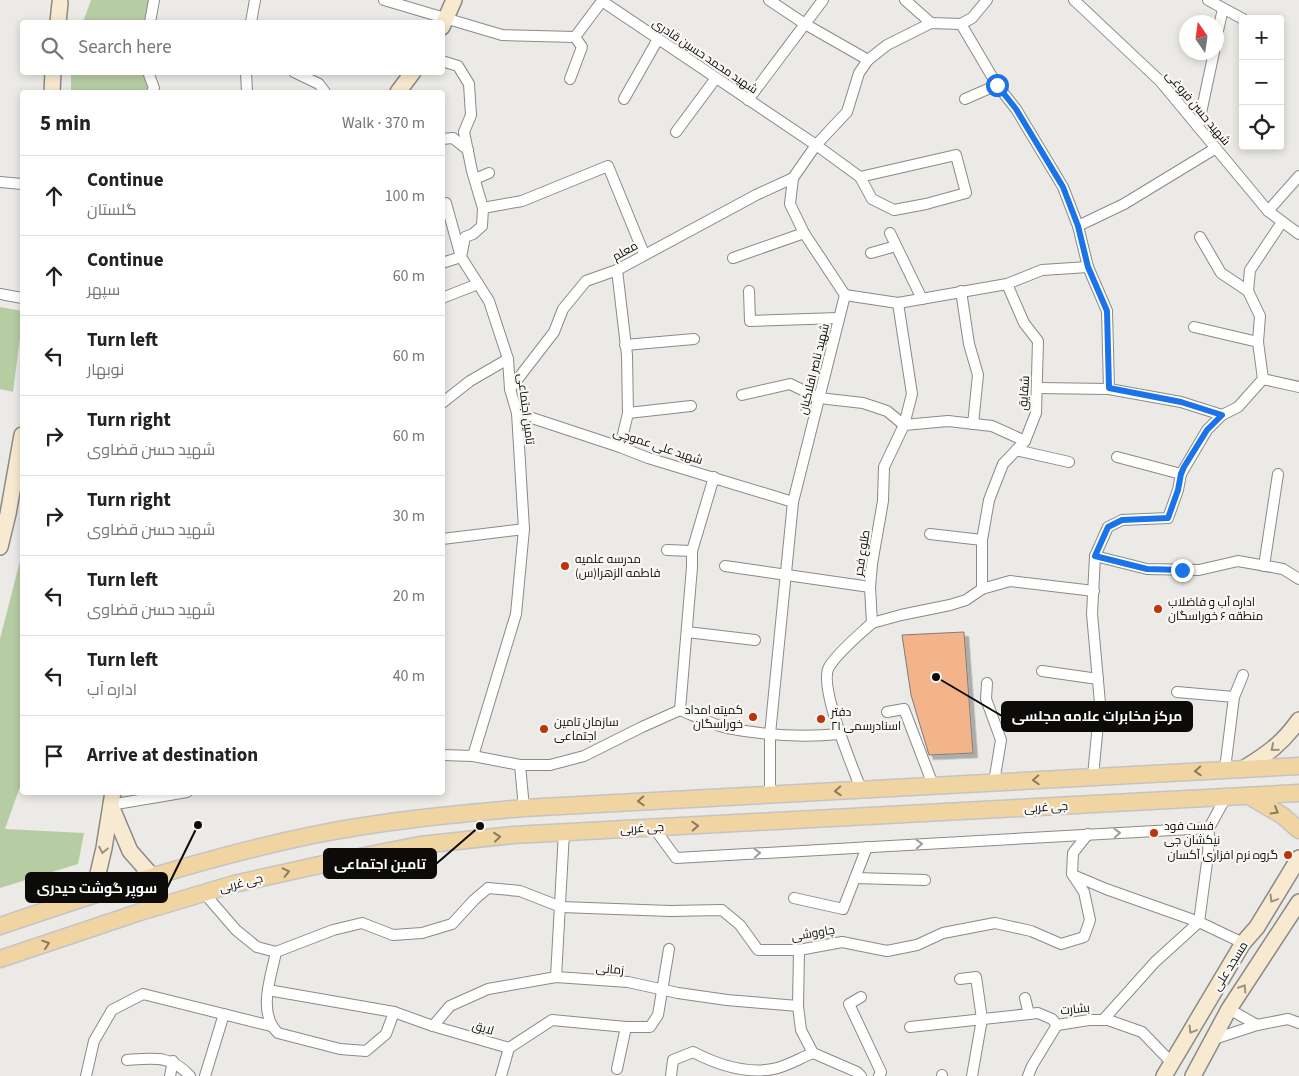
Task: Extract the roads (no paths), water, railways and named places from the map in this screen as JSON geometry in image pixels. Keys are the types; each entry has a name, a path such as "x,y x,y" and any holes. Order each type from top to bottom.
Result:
{"main road":[{"path":"445,23 454,0"},
{"path":"58,20 61,1"},
{"path":"52,90 53,75"},
{"path":"400,90 411,75"},
{"path":"0,547 20,446"},
{"path":"1242,769 1266,754 1288,736 1299,720"},
{"path":"0,926 152,876 313,835 401,820 524,808 1299,766"},
{"name":"جی غربی","path":"0,959 140,912 234,884 420,845 513,835 1299,793"},
{"path":"1249,796 1282,816 1299,830"},
{"path":"111,799 130,851 152,876"},
{"path":"94,895 104,848 111,799"},
{"name":"مسجد علی","path":"1168,1069 1243,943 1257,927 1299,858"},
{"name":"مسجد علی","path":"1193,1076 1230,1009 1299,902"}],"street":[{"path":"150,20 154,0"},
{"path":"251,20 255,0"},
{"path":"384,0 437,20"},
{"path":"768,0 804,24 868,60"},
{"path":"748,100 823,0"},
{"path":"905,0 931,23"},
{"path":"987,0 972,18 961,24 931,23 887,44 868,60 858,73 847,112 816,146 793,178 790,204 804,233 845,295 898,304 922,298 1008,284 1042,270 1088,267"},
{"name":"شهید حسن فروغی","path":"1074,0 1160,81 1268,211 1299,234"},
{"path":"1208,0 1239,17"},
{"name":"شهید محمد حسین قادری","path":"575,37 602,1 860,177"},
{"path":"1222,15 1223,9"},
{"path":"445,23 502,35 575,37 582,47 570,79"},
{"path":"961,24 997,85 1016,109 1063,187 1078,226 1088,267 1107,311 1109,388"},
{"path":"624,99 658,39"},
{"path":"1198,127 1212,60"},
{"path":"445,62 458,66 469,84 471,115 464,132 474,179 483,208 482,226 473,234 465,237 461,257 445,262"},
{"path":"149,75 153,90"},
{"path":"246,75 247,90"},
{"path":"300,75 319,84 324,90"},
{"path":"676,132 716,78"},
{"path":"965,99 997,85"},
{"path":"445,139 453,138 468,150"},
{"path":"1078,226 1124,204 1216,148"},
{"path":"956,155 966,193 926,204 894,210 872,199 860,177 956,155"},
{"path":"483,208 522,201 608,166 644,254"},
{"path":"474,179 489,173"},
{"path":"1268,211 1299,176"},
{"name":"معلم","path":"510,389 554,332 563,309 586,282 617,270 756,195 793,178"},
{"path":"0,182 20,184"},
{"name":"تامین اجتماعی","path":"445,203 461,257 489,301 508,359 510,389 516,413 524,529 516,614 473,756"},
{"path":"1248,291 1250,270 1282,222"},
{"path":"734,258 804,233"},
{"path":"890,233 922,298"},
{"path":"1093,776 1100,703 1092,614 1095,556 1108,527 1122,520 1168,518 1178,490 1181,474 1207,430 1222,415 1238,407 1263,379 1258,342 1260,316 1248,291 1221,273 1200,237"},
{"path":"872,253 896,246"},
{"path":"617,270 627,355 628,413 620,446"},
{"path":"445,297 478,284"},
{"name":"شقایق","path":"982,589 982,540 989,500 1003,464 1025,441 1036,413 1038,341 1024,323 1008,284"},
{"path":"749,290 750,321 839,318"},
{"path":"961,291 969,344 978,375 973,424"},
{"path":"0,294 20,298"},
{"name":"شهید ناصر افلاکیان","path":"770,794 770,734 793,502 845,295"},
{"name":"طلوع فجر","path":"872,623 870,587 883,501 884,467 904,425 912,394 898,304"},
{"path":"1194,327 1258,342"},
{"path":"625,345 694,339"},
{"path":"445,401 470,381 508,359"},
{"path":"1263,379 1299,387"},
{"path":"742,395 790,384 819,398 863,403 887,411 904,425 948,421 992,426 1025,441"},
{"path":"1038,388 1109,388 1181,402 1222,415"},
{"path":"628,413 691,406"},
{"name":"شهید علی عموچی","path":"516,413 620,446 648,458 793,502"},
{"path":"1016,450 1070,462"},
{"path":"1117,457 1181,474"},
{"path":"1264,566 1278,474"},
{"path":"680,710 692,551 714,477"},
{"path":"445,539 524,529"},
{"path":"930,534 982,540"},
{"path":"667,550 692,551"},
{"path":"1095,556 1147,569 1199,570 1238,561 1282,569 1299,579"},
{"path":"725,566 870,587"},
{"path":"861,789 839,734 826,681 828,668 850,643 872,623 950,605 966,600 982,589 1010,581 1094,590"},
{"path":"687,632 756,640"},
{"path":"1042,672 1098,679"},
{"path":"1225,770 1234,697 1242,675"},
{"path":"987,683 986,699 1001,740 994,782"},
{"path":"1177,692 1234,697"},
{"path":"887,712 904,709 933,785"},
{"path":"445,755 473,756 520,765 550,765 584,756 680,710 726,727 770,734 820,736 839,734"},
{"path":"520,765 524,808"},
{"path":"111,799 154,795"},
{"path":"1103,1020 1155,962 1198,922 1208,856 1209,828 1226,797"},
{"path":"654,828 676,858 1209,828"},
{"path":"556,977 564,832"},
{"path":"1088,834 1073,853 1072,874 1106,889 1198,922 1243,943"},
{"path":"794,898 843,909 866,847"},
{"name":"چاووشی","path":"561,907 670,911 722,910 740,925 758,950 799,950 842,942 887,951 917,945 944,933 995,923 1031,931 1062,944 1084,937 1090,920 1084,892 1072,874"},
{"path":"855,878 925,880"},
{"path":"204,893 236,930 257,947 276,952 333,930 362,923 393,935 422,933 452,924 488,888 520,890 561,907"},
{"path":"501,1076 509,1048 552,1020 626,1027 650,1027 658,1015 669,949"},
{"path":"799,950 798,1006 801,1030 813,1053 857,1072 860,1076"},
{"path":"276,952 268,990 268,1016 271,1026 278,1033 340,1049 366,1051 386,1034 394,1012"},
{"name":"زمانی","path":"433,1026 450,1006 488,989 556,977 628,982 663,990 727,1000 798,1006"},
{"path":"960,978 976,977 982,1019 972,1076"},
{"name":"لایق","path":"268,990 394,1012 433,1026 509,1048"},
{"path":"86,1076 94,1041 112,1010 143,994 271,1026"},
{"path":"861,997 848,1004 881,1072 879,1076"},
{"path":"1025,998 1029,1014"},
{"path":"1230,1009 1257,1025"},
{"name":"بشارت","path":"910,1027 1038,1013 1052,1019 1056,1025 1103,1020 1142,1032 1168,1069"},
{"path":"205,1076 224,1014"},
{"path":"1214,1039 1257,1025 1288,1019 1299,1023"},
{"path":"1028,1076 1056,1025"},
{"path":"617,1069 626,1027"},
{"path":"671,1076 673,1060 693,1052 712,1062 749,1070 773,1069 813,1053"},
{"path":"127,1060 153,1058 173,1061 190,1076"},
{"path":"170,1076 173,1061"}],"place":[{"name":"مدرسه علمیه فاطمه الزهرا(س)","path":"565,566"},
{"name":"اداره آب و فاضلاب منطقه ۶ خوراسگان","path":"1158,609"},
{"name":"مرکز مخابرات علامه مجلسی","path":"936,677"},
{"name":"کمیته امداد خوراسگان","path":"753,717"},
{"name":"دفتر اسنادرسمی ۲۱","path":"821,719"},
{"name":"سازمان تامین اجتماعی","path":"544,729"},
{"name":"سوپر گوشت حیدری","path":"198,825"},
{"name":"تامین اجتماعی","path":"480,826"},
{"name":"فست فود نیکشان جی","path":"1154,833"},
{"name":"گروه نرم افزاری آکسان","path":"1288,855"}]}
